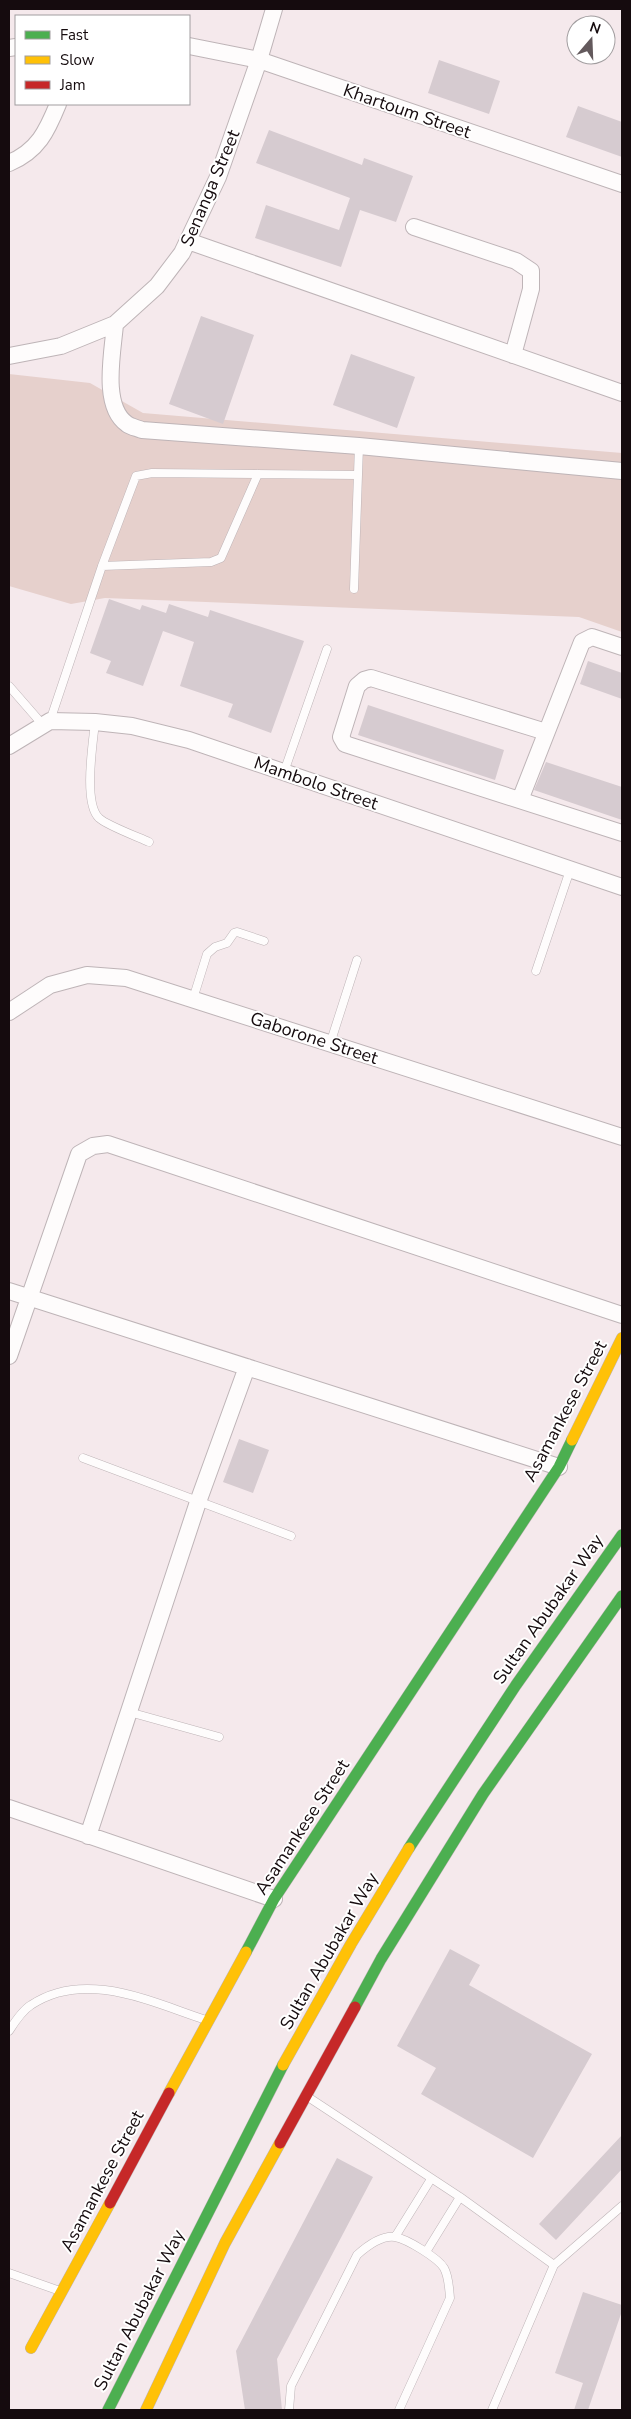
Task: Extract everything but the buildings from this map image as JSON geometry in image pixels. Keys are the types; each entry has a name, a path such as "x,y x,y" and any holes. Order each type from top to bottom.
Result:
{"main road":[{"name":"Asamankese Street","path":"31,2348 274,1899 559,1467 622,1338"},
{"name":"Sultan Abubakar Way","path":"108,2410 280,2072 351,1943 454,1775 557,1625 622,1535"},
{"path":"146,2410 225,2243 304,2095 380,1959 483,1794 622,1596"}],"street":[{"name":"Senanga Street","path":"9,356 61,346 115,324 157,286 182,253 218,177 259,60 274,9"},
{"name":"Khartoum Street","path":"190,46 259,60 622,184"},
{"path":"9,163 21,158 45,136 58,105"},
{"path":"414,227 516,261 531,271 531,289 513,354"},
{"path":"188,241 622,393"},
{"path":"115,324 111,390 117,414 128,424 142,430 359,446 622,471"},
{"path":"520,800 582,642 592,636 622,647"},
{"path":"546,732 371,678 364,680 357,686 341,730 341,737 345,744 622,833"},
{"name":"Mambolo Street","path":"47,723 95,722 132,726 190,740 622,888"},
{"path":"9,746 47,723"},
{"name":"Gaborone Street","path":"9,1012 50,985 87,974 126,978 622,1137"},
{"path":"9,1356 79,1154 93,1146 108,1144 622,1315"},
{"path":"9,1291 559,1467"},
{"path":"88,1836 198,1502 247,1367"},
{"path":"9,1808 274,1899"}],"lane":[{"path":"354,589 359,446"},
{"path":"9,686 47,723 136,476 152,473 358,475"},
{"path":"102,566 211,562 221,558 258,474"},
{"path":"284,772 327,649"},
{"path":"95,722 91,790 92,807 99,819 148,842"},
{"path":"536,971 570,870"},
{"path":"193,999 210,949 227,944 234,933 237,932 264,941"},
{"path":"330,1044 357,960"},
{"path":"83,1458 291,1536"},
{"path":"129,1712 219,1737"},
{"path":"9,2031 30,2006 58,1992 85,1988 116,1991 208,2021"},
{"path":"304,2095 460,2197 554,2265"},
{"path":"395,2237 431,2179"},
{"path":"426,2252 460,2197"},
{"path":"492,2410 554,2265 622,2206"},
{"path":"289,2410 291,2386 358,2255 367,2246 380,2239 395,2237 426,2252 444,2267 449,2281 450,2298 399,2410"},
{"path":"9,2273 62,2291"}],"shaded area":[{"path":"9,374 90,383 143,413 622,453 622,632 579,617 105,598 71,604 9,586"}],"traffic: fast":[{"path":"246,1952 274,1899 559,1467 572,1440"},
{"path":"409,1848 516,1685 622,1535"},
{"path":"355,2007 381,1959 483,1794 622,1596"},
{"path":"108,2410 283,2065"}],"traffic: slow":[{"path":"572,1440 622,1338"},
{"path":"283,2065 351,1944 409,1848"},
{"path":"169,2093 246,1952"},
{"path":"146,2410 225,2243 280,2143"},
{"path":"31,2348 110,2203"}],"traffic: jam":[{"path":"280,2143 355,2007"},
{"path":"110,2203 169,2093"}]}
